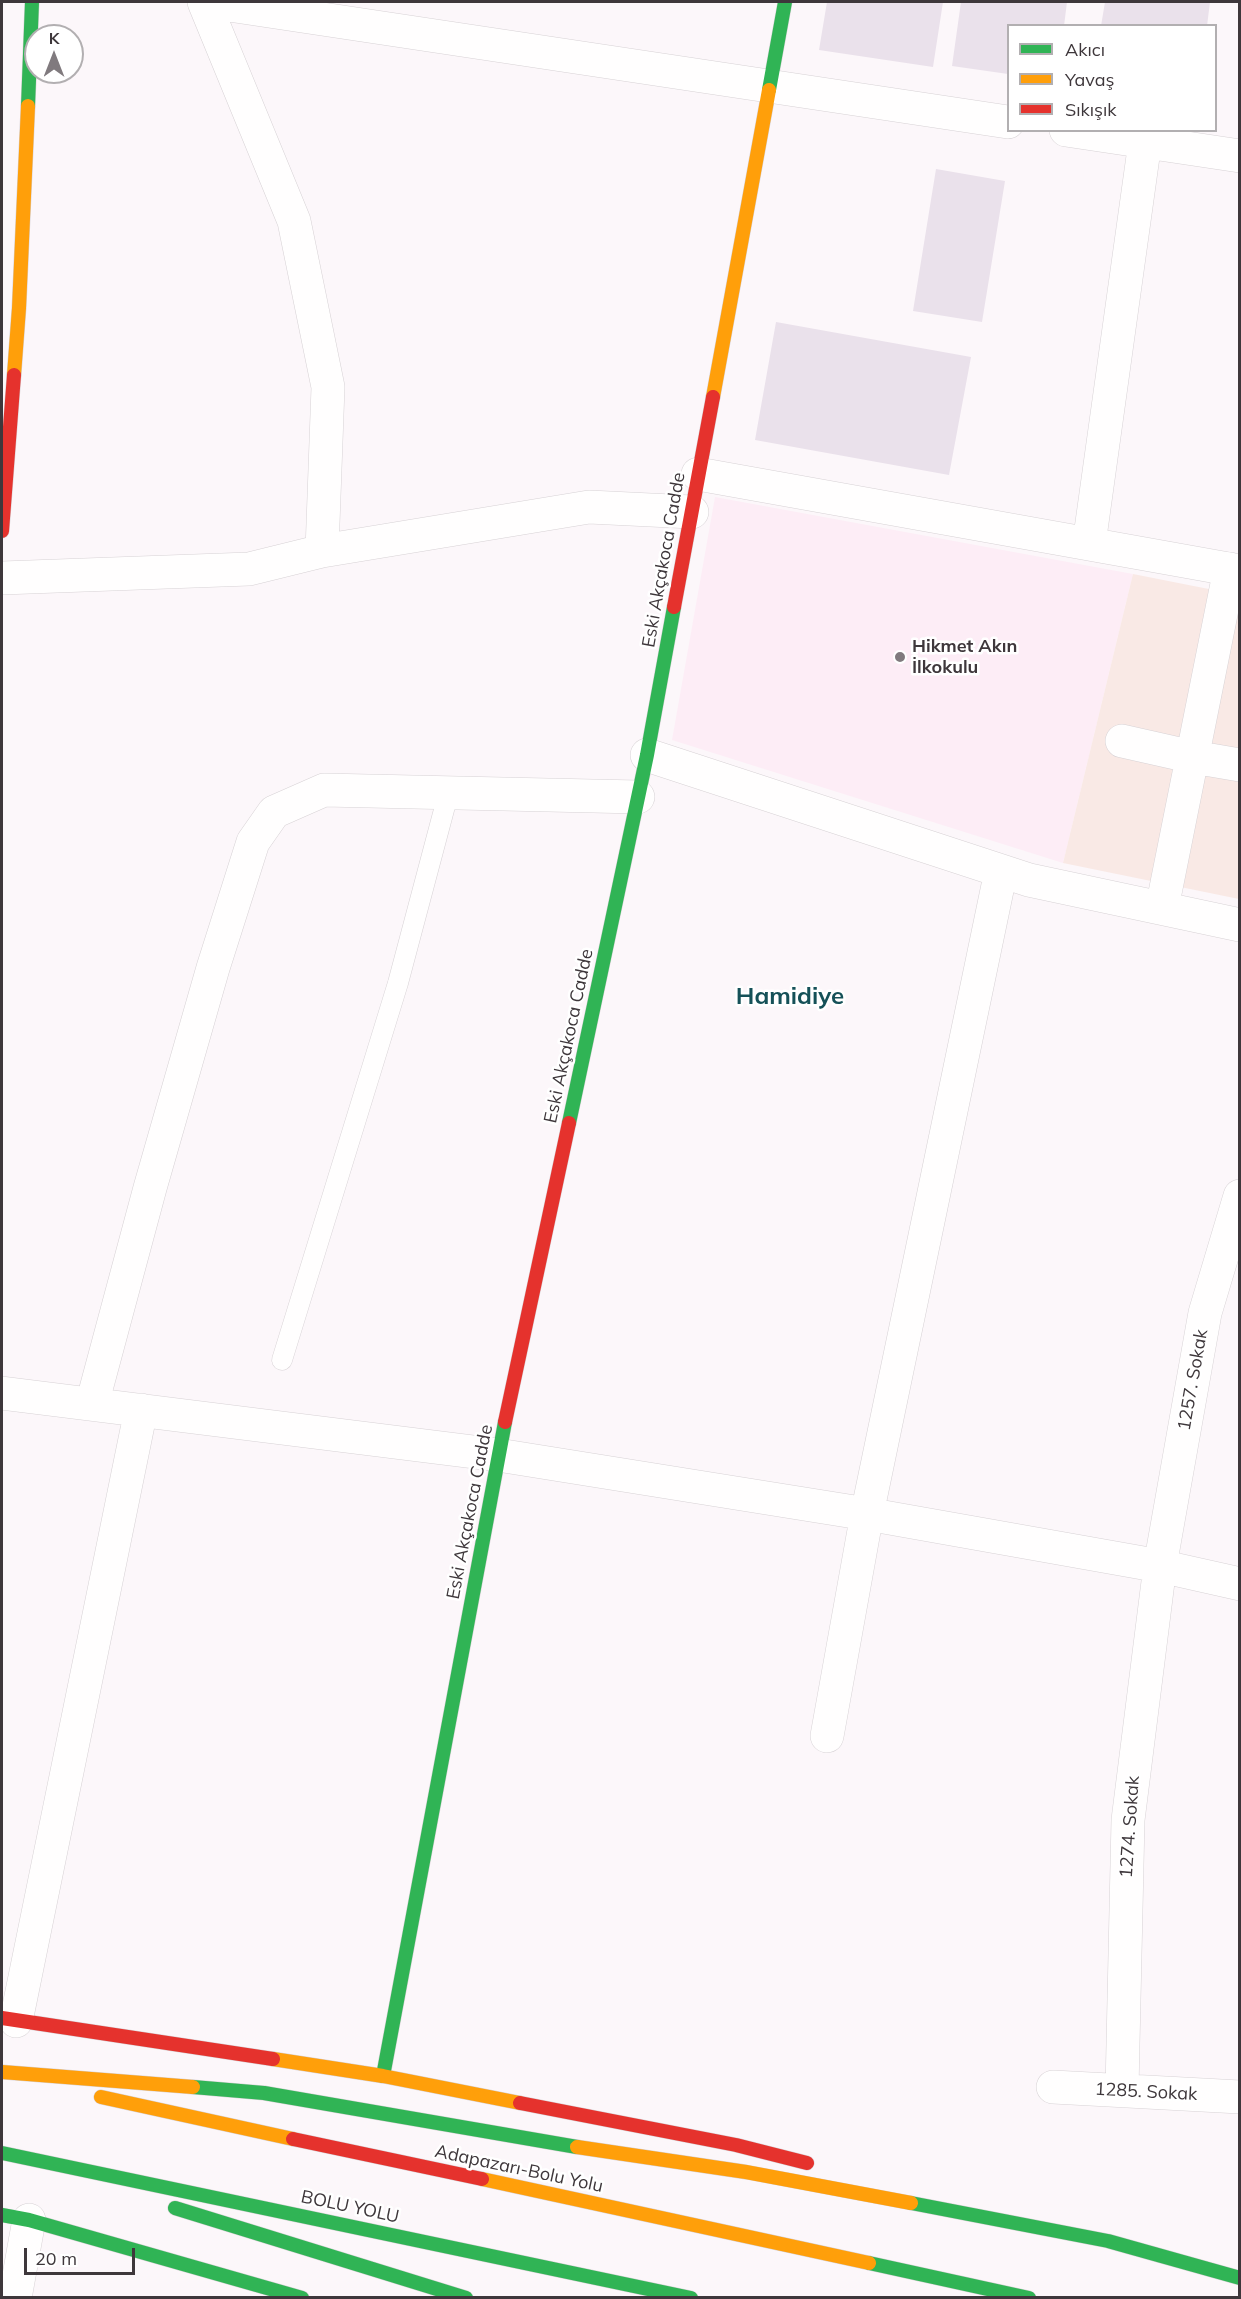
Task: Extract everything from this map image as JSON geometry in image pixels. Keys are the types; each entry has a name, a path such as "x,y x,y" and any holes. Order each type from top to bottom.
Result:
{"main road":[{"path":"2,531 10,308 32,2"},
{"name":"Eski Akçakoca Cadde","path":"383,2076 498,1455 638,797 785,2"},
{"path":"9,2019 383,2076 736,2145 817,2166"},
{"path":"2,2074 264,2093 507,2136 746,2172 1108,2241"},
{"name":"Adapazarı-Bolu Yolu","path":"2,2074 1029,2298"},
{"path":"3,2153 140,2197"},
{"name":"BOLU YOLU","path":"3,2153 691,2298"},
{"path":"899,2187 1108,2241 1239,2278"},
{"path":"162,2204 466,2298"},
{"path":"15,2217 302,2298"}],"street":[{"path":"204,2 294,221 328,387 322,551"},
{"path":"209,2 1007,122"},
{"path":"1079,132 1239,156"},
{"path":"1089,544 1145,142"},
{"path":"698,474 1235,570 1162,908"},
{"path":"2,578 249,569 322,551 589,507 692,512"},
{"path":"1122,741 1239,765"},
{"path":"646,755 1029,880 1239,925"},
{"path":"92,1404 150,1188 213,968 253,842 274,812 324,790 638,797"},
{"path":"827,1736 867,1514 1001,871"},
{"name":"1257. Sokak","path":"1160,1566 1205,1313 1239,1196"},
{"path":"2,1394 498,1455 867,1514 1160,1566 1239,1584"},
{"path":"9,2019 141,1410"},
{"name":"1274. Sokak","path":"1122,2089 1128,1820 1160,1566"},
{"name":"1285. Sokak","path":"1053,2087 1239,2097"},
{"path":"15,2217 15,2298"}],"lane":[{"path":"282,1360 398,983 449,791"}],"shaded area":[{"name":"Hikmet Akın İlkokulu","path":"715,497 1133,574 1063,863 672,740"},
{"path":"1133,574 1239,595 1239,899 1063,863"}],"building":[{"path":"827,2 943,2 933,67 819,50"},
{"path":"961,2 1067,2 1064,24 1007,24 1007,74 952,66"},
{"path":"1105,2 1210,2 1207,24 1101,24"},
{"path":"936,169 1005,181 982,322 913,311"},
{"path":"776,322 971,357 949,475 755,440"}],"traffic: fast":[{"path":"28,106 32,2"},
{"path":"769,90 785,2"},
{"path":"569,1123 647,755 674,607"},
{"path":"383,2076 505,1422"},
{"path":"193,2087 264,2093 577,2147"},
{"path":"2,2153 691,2298"},
{"path":"911,2203 1108,2241 1240,2278"},
{"path":"175,2208 466,2298"},
{"path":"2,2215 29,2220 302,2298"},
{"path":"869,2263 1029,2298"}],"traffic: slow":[{"path":"713,397 769,90"},
{"path":"14,375 28,106"},
{"path":"273,2059 383,2076 520,2103"},
{"path":"2,2072 193,2087"},
{"path":"101,2097 293,2139"},
{"path":"577,2147 746,2172 911,2203"},
{"path":"482,2179 869,2263"}],"traffic: jam":[{"path":"2,531 14,375"},
{"path":"674,607 713,397"},
{"path":"505,1422 569,1123"},
{"path":"2,2018 273,2059"},
{"path":"520,2103 736,2145 807,2163"},
{"path":"293,2139 482,2179"}],"place":[{"name":"Hikmet Akın İlkokulu","path":"900,657"}],"district":[{"name":"Hamidiye","path":"790,997"}]}
